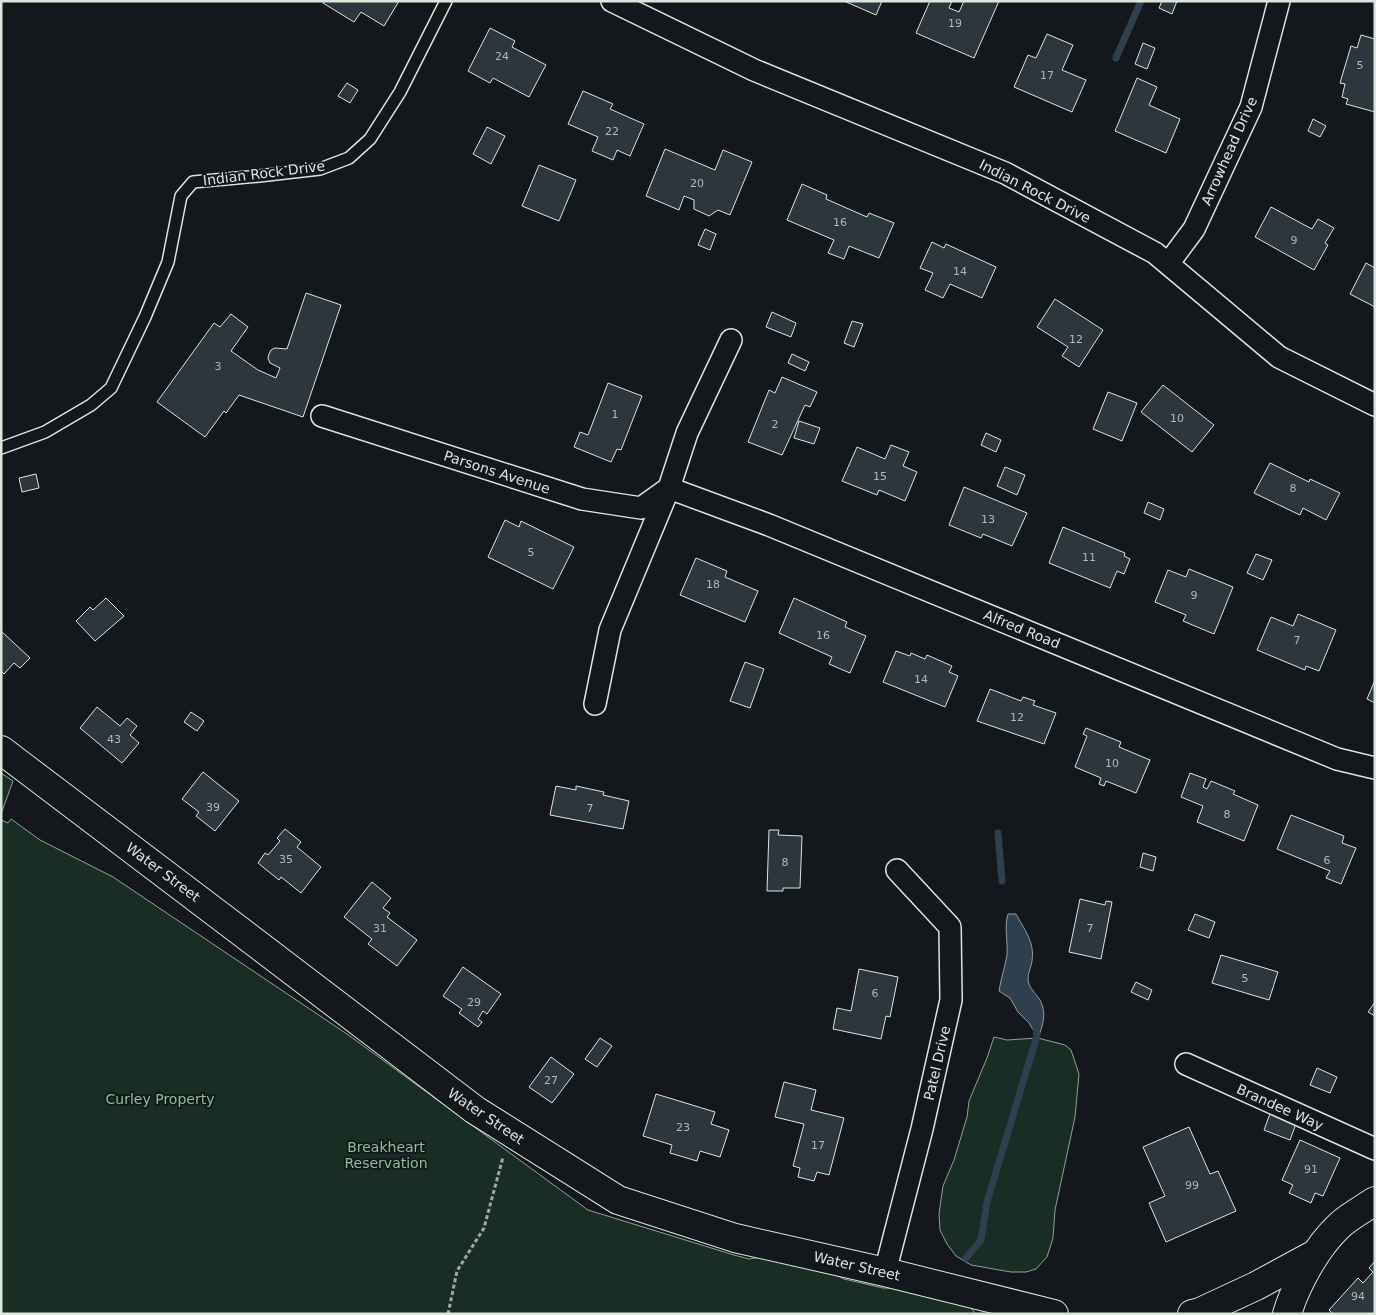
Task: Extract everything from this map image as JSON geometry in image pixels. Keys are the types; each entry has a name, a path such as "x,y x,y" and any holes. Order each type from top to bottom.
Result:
{"main road":[{"name":"Water Street","path":"2,751 474,1110 618,1200 735,1238 885,1272 1054,1314"},
{"path":"1287,1314 1291,1300 1315,1254 1340,1225 1375,1201"},
{"path":"1192,1314 1256,1286 1315,1254"}],"street":[{"name":"Indian Rock Drive","path":"612,1 754,70 1005,173 1155,253 1280,357 1375,405"},
{"name":"Arrowhead Drive","path":"1168,264 1194,229 1251,107 1279,1"},
{"path":"595,704 610,630 669,488 687,433 731,340"},
{"name":"Parsons Avenue","path":"322,416 582,499 641,508 669,488"},
{"name":"Alfred Road","path":"669,488 769,525 1337,759 1375,768"},
{"name":"Patel Drive","path":"885,1272 922,1129 951,1000 950,927 896,870"},
{"name":"Brandee Way","path":"1186,1064 1375,1149"}],"lane":[{"name":"Indian Rock Drive","path":"1,448 45,432 91,405 111,388 145,317 168,262 181,196 193,182 320,168 349,158 370,139 400,92 446,1"}],"path":[{"path":"448,1314 457,1271 484,1228 510,1132"}],"green space":[{"path":"1,773 13,781 1,814"},
{"name":"Curley Property","path":"11,819 40,840 113,877 347,1034 588,1210 734,1255 749,1259 762,1257 823,1268 844,1279 883,1288 899,1288 970,1307 976,1314 1,1314 1,820 8,823"},
{"path":"994,1037 1007,1040 1038,1038 1065,1045 1071,1050 1079,1074 1075,1117 1055,1210 1053,1238 1047,1257 1036,1269 1026,1272 1011,1272 971,1265 956,1256 940,1230 939,1214 943,1186 954,1160 967,1117 969,1101"}],"water":[{"path":"1008,914 1016,914 1032,948 1033,954 1028,981 1040,1000 1044,1014 1038,1038 1010,998 999,991 1007,955 1006,924"}],"building":[{"path":"324,1 399,1 384,26 361,12 354,22 323,3"},
{"path":"844,1 882,1 876,15"},
{"path":"930,1 952,1 949,8 959,12 964,1 999,1 974,58 916,33"},
{"path":"1162,1 1177,1 1172,14 1159,8"},
{"path":"490,28 515,41 512,47 546,65 529,97 493,78 490,83 468,71"},
{"path":"1047,34 1073,45 1062,70 1086,80 1072,112 1014,87 1028,55 1036,58"},
{"path":"1361,35 1375,39 1375,112 1346,104 1348,99 1342,97 1345,84 1340,83 1351,46 1357,48"},
{"path":"1143,43 1155,48 1147,69 1135,64"},
{"path":"1137,78 1157,87 1149,105 1180,119 1166,153 1115,131"},
{"path":"347,83 358,90 350,103 338,96"},
{"path":"583,91 613,104 610,109 644,124 630,156 617,150 613,160 592,151 598,137 568,124"},
{"path":"1313,119 1326,126 1320,137 1308,131"},
{"path":"487,127 505,136 491,164 473,154"},
{"path":"665,149 715,170 723,150 752,162 730,215 718,210 709,216 694,209 694,200 684,196 679,210 646,196"},
{"path":"539,165 576,180 559,221 522,206"},
{"path":"802,184 827,195 826,199 867,217 869,213 894,223 879,258 849,246 844,259 828,253 834,240 787,220"},
{"path":"1271,207 1312,229 1318,219 1334,228 1325,243 1328,245 1314,270 1255,237"},
{"path":"705,229 716,234 710,250 698,245"},
{"path":"932,242 944,248 946,244 996,267 982,298 950,284 943,298 925,290 933,273 920,268"},
{"path":"1366,263 1375,268 1375,307 1350,294"},
{"path":"306,293 341,305 303,417 239,395 226,413 224,411 205,437 157,402 214,323 220,327 231,314 248,327 231,351 258,370 276,378 280,368 270,363 269,354 275,348 287,349"},
{"path":"1055,299 1103,330 1079,367 1062,356 1068,347 1037,327"},
{"path":"772,312 796,323 791,337 766,327"},
{"path":"852,321 863,324 854,347 844,343"},
{"path":"792,354 809,362 805,371 788,363"},
{"path":"782,377 817,392 810,407 805,405 782,455 748,442 769,390 775,393"},
{"path":"608,383 642,396 621,450 617,449 611,462 574,447 580,432 588,435"},
{"path":"1163,385 1214,425 1192,452 1141,412"},
{"path":"1108,392 1137,403 1122,441 1093,429"},
{"path":"799,421 820,428 814,444 794,438"},
{"path":"986,433 1001,440 996,452 981,445"},
{"path":"891,445 909,452 903,466 917,472 905,501 879,490 877,495 842,481 857,447 885,459"},
{"path":"1270,463 1309,482 1310,479 1340,493 1326,520 1303,508 1300,515 1254,493"},
{"path":"1005,467 1025,475 1017,495 997,486"},
{"path":"36,474 39,488 22,492 19,478"},
{"path":"964,487 1027,513 1012,546 983,534 981,538 949,525"},
{"path":"1148,502 1164,509 1160,520 1144,513"},
{"path":"505,520 519,527 521,521 574,547 553,589 488,557"},
{"path":"1063,527 1125,553 1124,556 1130,559 1124,574 1117,571 1110,588 1049,563"},
{"path":"1256,554 1272,560 1263,580 1247,573"},
{"path":"696,558 727,571 725,577 758,591 745,622 680,595"},
{"path":"1189,569 1233,587 1214,634 1183,621 1186,615 1155,602 1168,570 1186,577"},
{"path":"106,598 124,616 95,641 76,621 90,607 93,610"},
{"path":"794,598 847,622 845,627 866,636 850,673 829,664 832,657 779,633"},
{"path":"1298,614 1336,630 1319,671 1306,666 1305,670 1257,650 1271,617 1293,626"},
{"path":"1,631 30,658 20,668 14,663 4,674 1,671"},
{"path":"896,651 910,656 911,653 925,659 927,655 952,666 949,672 958,676 945,707 883,682"},
{"path":"745,662 764,669 750,708 730,701"},
{"path":"1375,680 1375,703 1367,699"},
{"path":"990,689 1021,701 1023,697 1035,701 1033,705 1056,713 1044,744 977,721"},
{"path":"97,707 120,726 127,718 137,726 130,735 139,743 122,763 80,728"},
{"path":"191,712 204,721 197,731 184,722"},
{"path":"1086,728 1121,742 1119,747 1150,760 1136,793 1106,781 1104,786 1099,784 1101,778 1075,767 1087,736 1083,734"},
{"path":"203,772 239,801 215,831 196,816 199,812 182,799"},
{"path":"1190,773 1206,779 1203,787 1207,789 1211,781 1235,791 1233,794 1258,805 1244,841 1197,822 1203,806 1181,797"},
{"path":"556,786 576,790 576,786 604,792 603,795 629,801 623,829 550,815"},
{"path":"1291,815 1344,836 1342,843 1356,848 1341,884 1326,878 1330,871 1277,849"},
{"path":"285,829 301,842 297,847 321,867 301,893 281,877 279,880 258,863 265,853 268,855 280,841 277,838"},
{"path":"769,830 779,830 778,835 802,836 800,888 783,888 783,891 767,891"},
{"path":"1143,853 1156,857 1153,871 1140,867"},
{"path":"372,882 391,898 383,908 390,913 387,917 417,940 397,966 368,944 372,939 344,917"},
{"path":"1080,899 1105,905 1106,901 1112,902 1101,959 1069,952"},
{"path":"1195,914 1215,922 1209,938 1188,930"},
{"path":"1221,955 1278,972 1269,1000 1212,983"},
{"path":"463,967 501,994 487,1014 483,1011 478,1019 482,1022 478,1027 459,1013 462,1009 443,996"},
{"path":"859,969 898,977 890,1017 886,1016 881,1039 833,1029 837,1008 851,1011"},
{"path":"1136,982 1152,990 1148,1000 1131,992"},
{"path":"1375,1002 1375,1016 1368,1012"},
{"path":"600,1038 612,1046 597,1067 585,1059"},
{"path":"551,1057 574,1074 552,1103 529,1087"},
{"path":"1317,1068 1337,1077 1330,1093 1310,1085"},
{"path":"784,1082 816,1090 811,1110 844,1118 829,1175 817,1172 814,1181 798,1177 800,1168 793,1166 804,1124 775,1117"},
{"path":"656,1094 715,1112 711,1124 729,1130 720,1157 700,1151 697,1161 670,1153 672,1145 643,1136"},
{"path":"1271,1111 1297,1121 1290,1140 1264,1130"},
{"path":"1189,1127 1210,1174 1218,1171 1236,1211 1166,1242 1149,1203 1165,1196 1143,1147"},
{"path":"1300,1140 1340,1158 1323,1196 1315,1193 1311,1203 1289,1193 1293,1185 1282,1180"},
{"path":"1375,1261 1375,1314 1333,1314 1329,1310 1358,1278 1363,1283 1373,1272 1369,1268"}],"waterway":[{"path":"1116,58 1141,1"},
{"path":"998,833 1002,881"},
{"path":"966,1258 981,1240 987,1202 1037,1036 1036,1029"}],"park label":[{"name":"Breakheart Reservation","path":"386,1156"}]}
